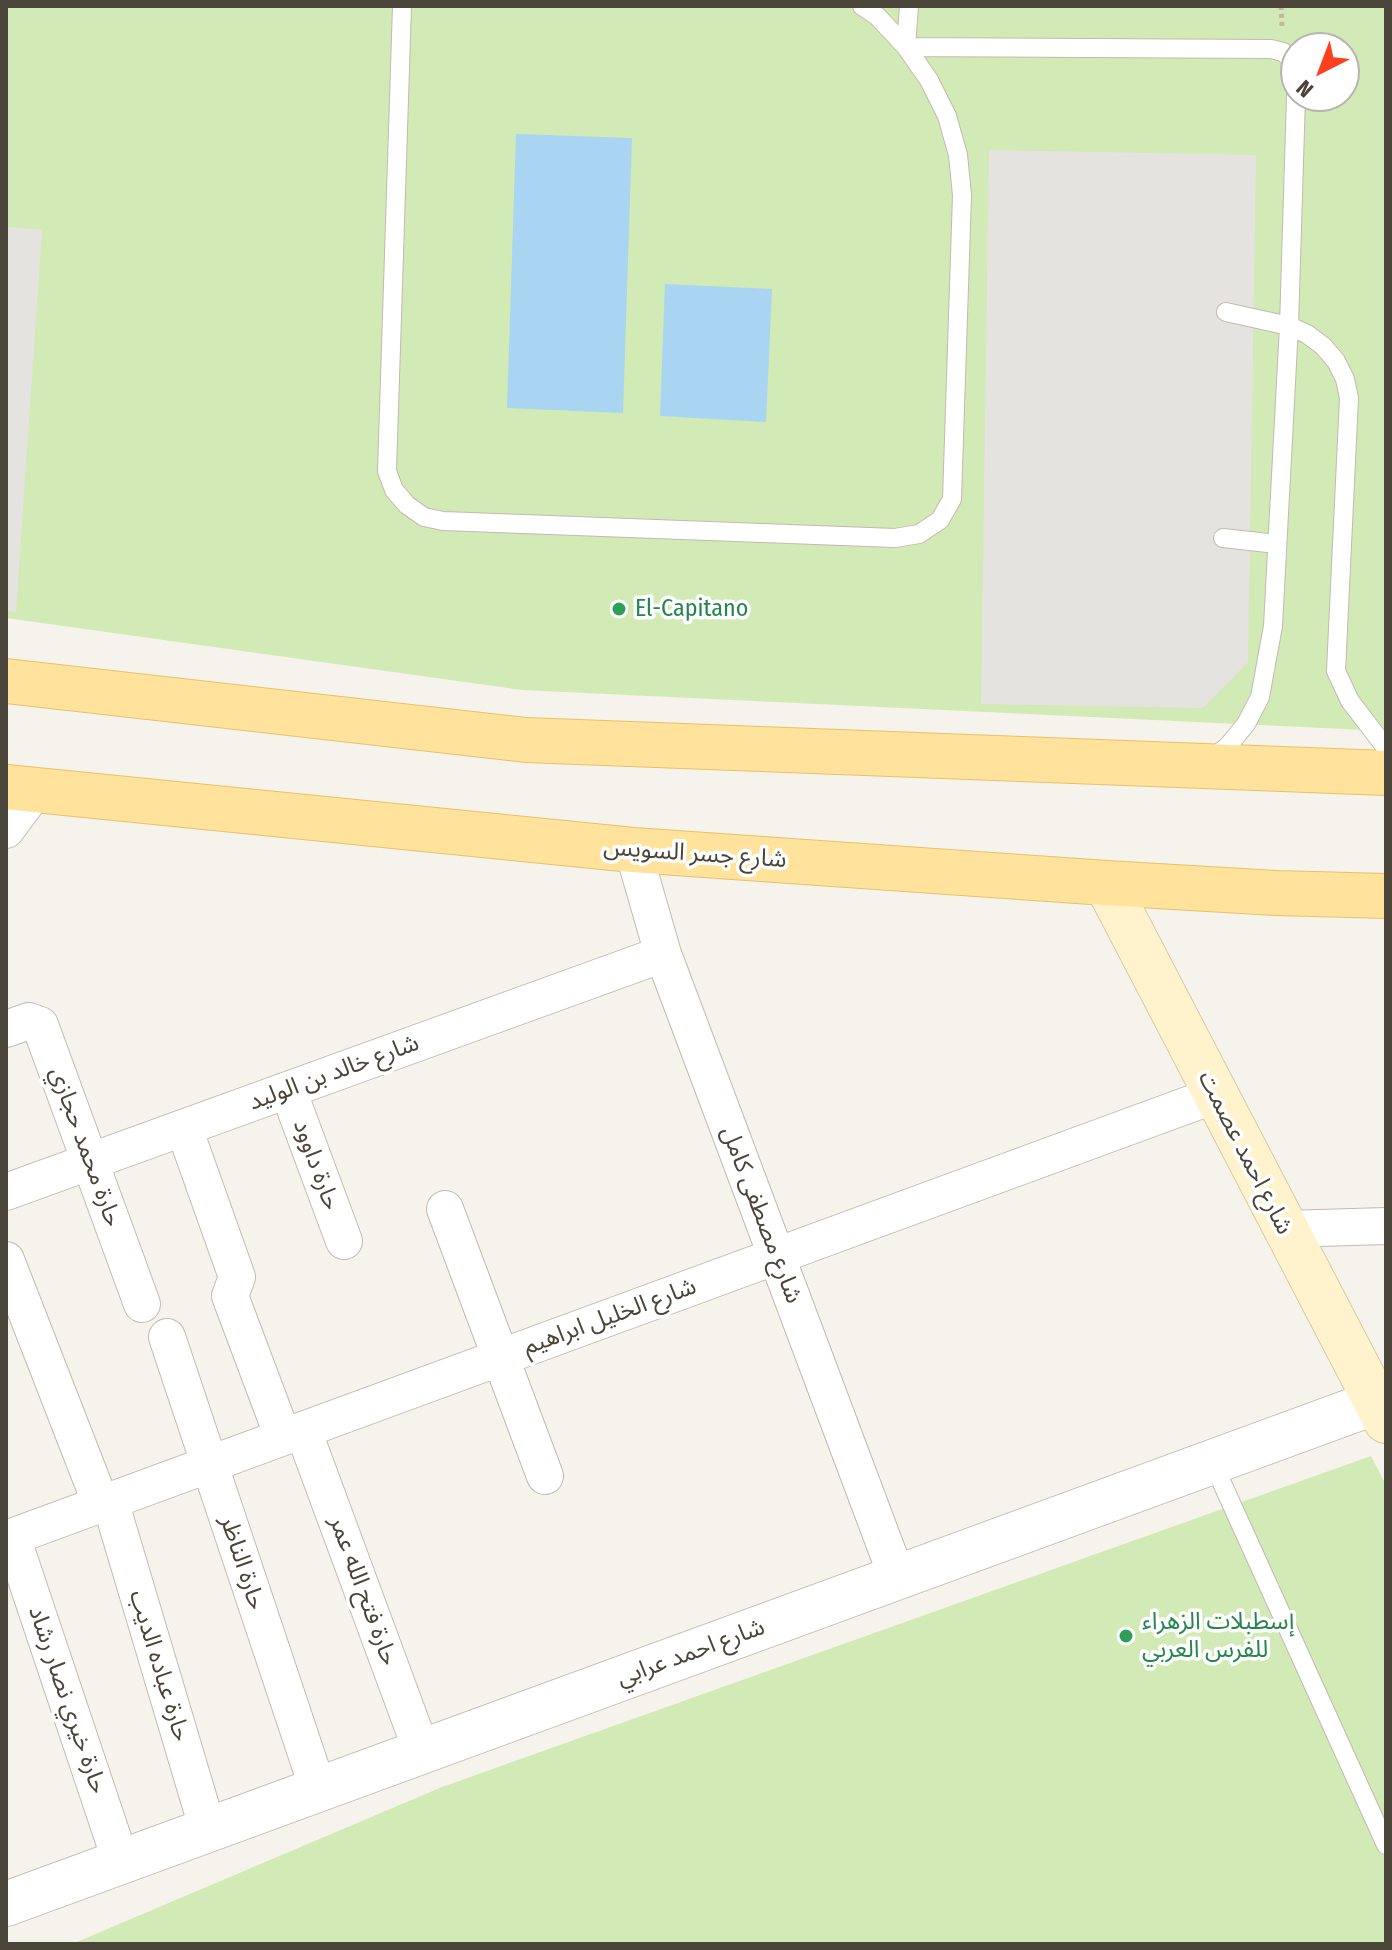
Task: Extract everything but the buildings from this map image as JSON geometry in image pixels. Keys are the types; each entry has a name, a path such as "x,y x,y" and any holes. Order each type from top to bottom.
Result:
{"main road":[{"path":"6,681 526,740 1386,773"},
{"name":"شارع جسر السويس","path":"20,789 633,850 1106,883 1386,896"},
{"name":"شارع احمد عصمت","path":"1106,883 1381,1412"}],"street":[{"path":"6,830 20,789"},
{"name":"شارع مصطفى كامل","path":"633,850 663,954 897,1577"},
{"name":"شارع خالد بن الوليد","path":"6,1192 663,954"},
{"name":"حارة محمد حجازي","path":"6,1029 29,1021 40,1025 142,1304"},
{"name":"حارة داوود","path":"288,1090 344,1241"},
{"name":"شارع الخليل ابراهيم","path":"9,1538 1215,1095"},
{"name":"حارة فتح الله عمر","path":"184,1128 237,1277 230,1296 293,1434 422,1752"},
{"path":"445,1209 545,1476"},
{"path":"1285,1229 1386,1226"},
{"name":"حارة عباده الديب","path":"6,1260 106,1503 208,1830"},
{"name":"حارة الناظر","path":"167,1337 318,1789"},
{"name":"شارع احمد عرابي","path":"7,1900 121,1862 1212,1461 1381,1412"},
{"name":"حارة خيري نصار رشاد","path":"9,1538 121,1862"}],"lane":[{"path":"402,6 387,471 394,490 407,505 424,517 443,521 895,538 919,534 940,520 952,499 962,195 958,155 947,116 929,80 906,47 877,16 862,6"},
{"path":"906,47 909,6"},
{"path":"906,47 1280,51"},
{"path":"1202,765 1227,747 1246,724 1260,697 1273,626 1289,326 1296,112"},
{"path":"1226,312 1289,326 1307,334 1336,361 1345,379 1349,398 1336,671 1350,701 1386,748"},
{"path":"1223,538 1277,544"},
{"path":"1212,1461 1386,1845"}],"green space":[{"path":"6,6 1386,6 1386,731 522,690 6,618"},
{"name":"إسطبلات الزهراء للفرس العربي","path":"1371,1456 1386,1485 1386,1944 72,1944 442,1787"}],"shaded area":[{"path":"989,150 1256,155 1248,662 1203,708 981,704"},
{"path":"6,227 42,230 16,612 6,611"}],"water":[{"path":"516,134 632,138 623,413 507,408"},
{"path":"665,284 772,289 766,422 660,416"}],"place":[{"name":"El-Capitano","path":"619,609"},
{"name":"إسطبلات الزهراء للفرس العربي","path":"1126,1636"}]}
